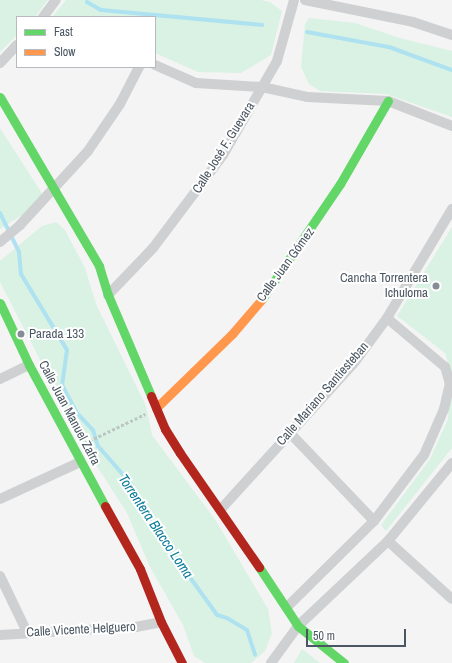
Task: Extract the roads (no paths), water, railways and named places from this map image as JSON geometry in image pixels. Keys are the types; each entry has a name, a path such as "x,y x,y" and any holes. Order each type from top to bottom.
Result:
{"street":[{"path":"44,16 56,0"},
{"name":"Calle José F. Guevara","path":"108,295 153,248 223,155 277,61 294,0"},
{"path":"305,0 413,22 452,35"},
{"path":"0,63 16,46"},
{"path":"156,65 196,83 262,87 307,97 388,101 452,126"},
{"path":"2,240 20,225 88,151 120,104 138,68"},
{"path":"0,97 55,187 99,266 108,295 156,408 180,453 221,509 287,607 298,626 344,663"},
{"name":"Calle Juan Gómez","path":"156,408 226,339 267,293 340,184 388,101"},
{"name":"Calle Mariano Santiesteban","path":"221,509 289,432 354,362 387,318 452,209"},
{"name":"Calle Juan Manuel Zafra","path":"0,303 29,365 80,462 140,569 161,622 182,663"},
{"path":"287,607 374,521 424,455 444,409 450,384 444,367 434,356 387,318"},
{"path":"0,379 29,365"},
{"path":"289,432 374,521"},
{"path":"0,499 80,462"},
{"path":"271,663 298,626 388,541 452,463"},
{"path":"388,541 452,599"},
{"path":"0,576 27,632"},
{"name":"Calle Vicente Helguero","path":"0,636 27,632 136,628 161,622"}],"waterway":[{"path":"87,2 101,10 262,25"},
{"path":"307,32 389,47 452,70"},
{"name":"Torrentera Blacco Loma","path":"0,213 19,252 21,274 67,350 62,385 77,413 93,430 98,446 132,485 145,515 217,615 227,618 247,630 255,655"}],"place":[{"name":"Cancha Torrentera Ichuloma","path":"436,286"},
{"name":"Parada 133","path":"21,334"}]}
